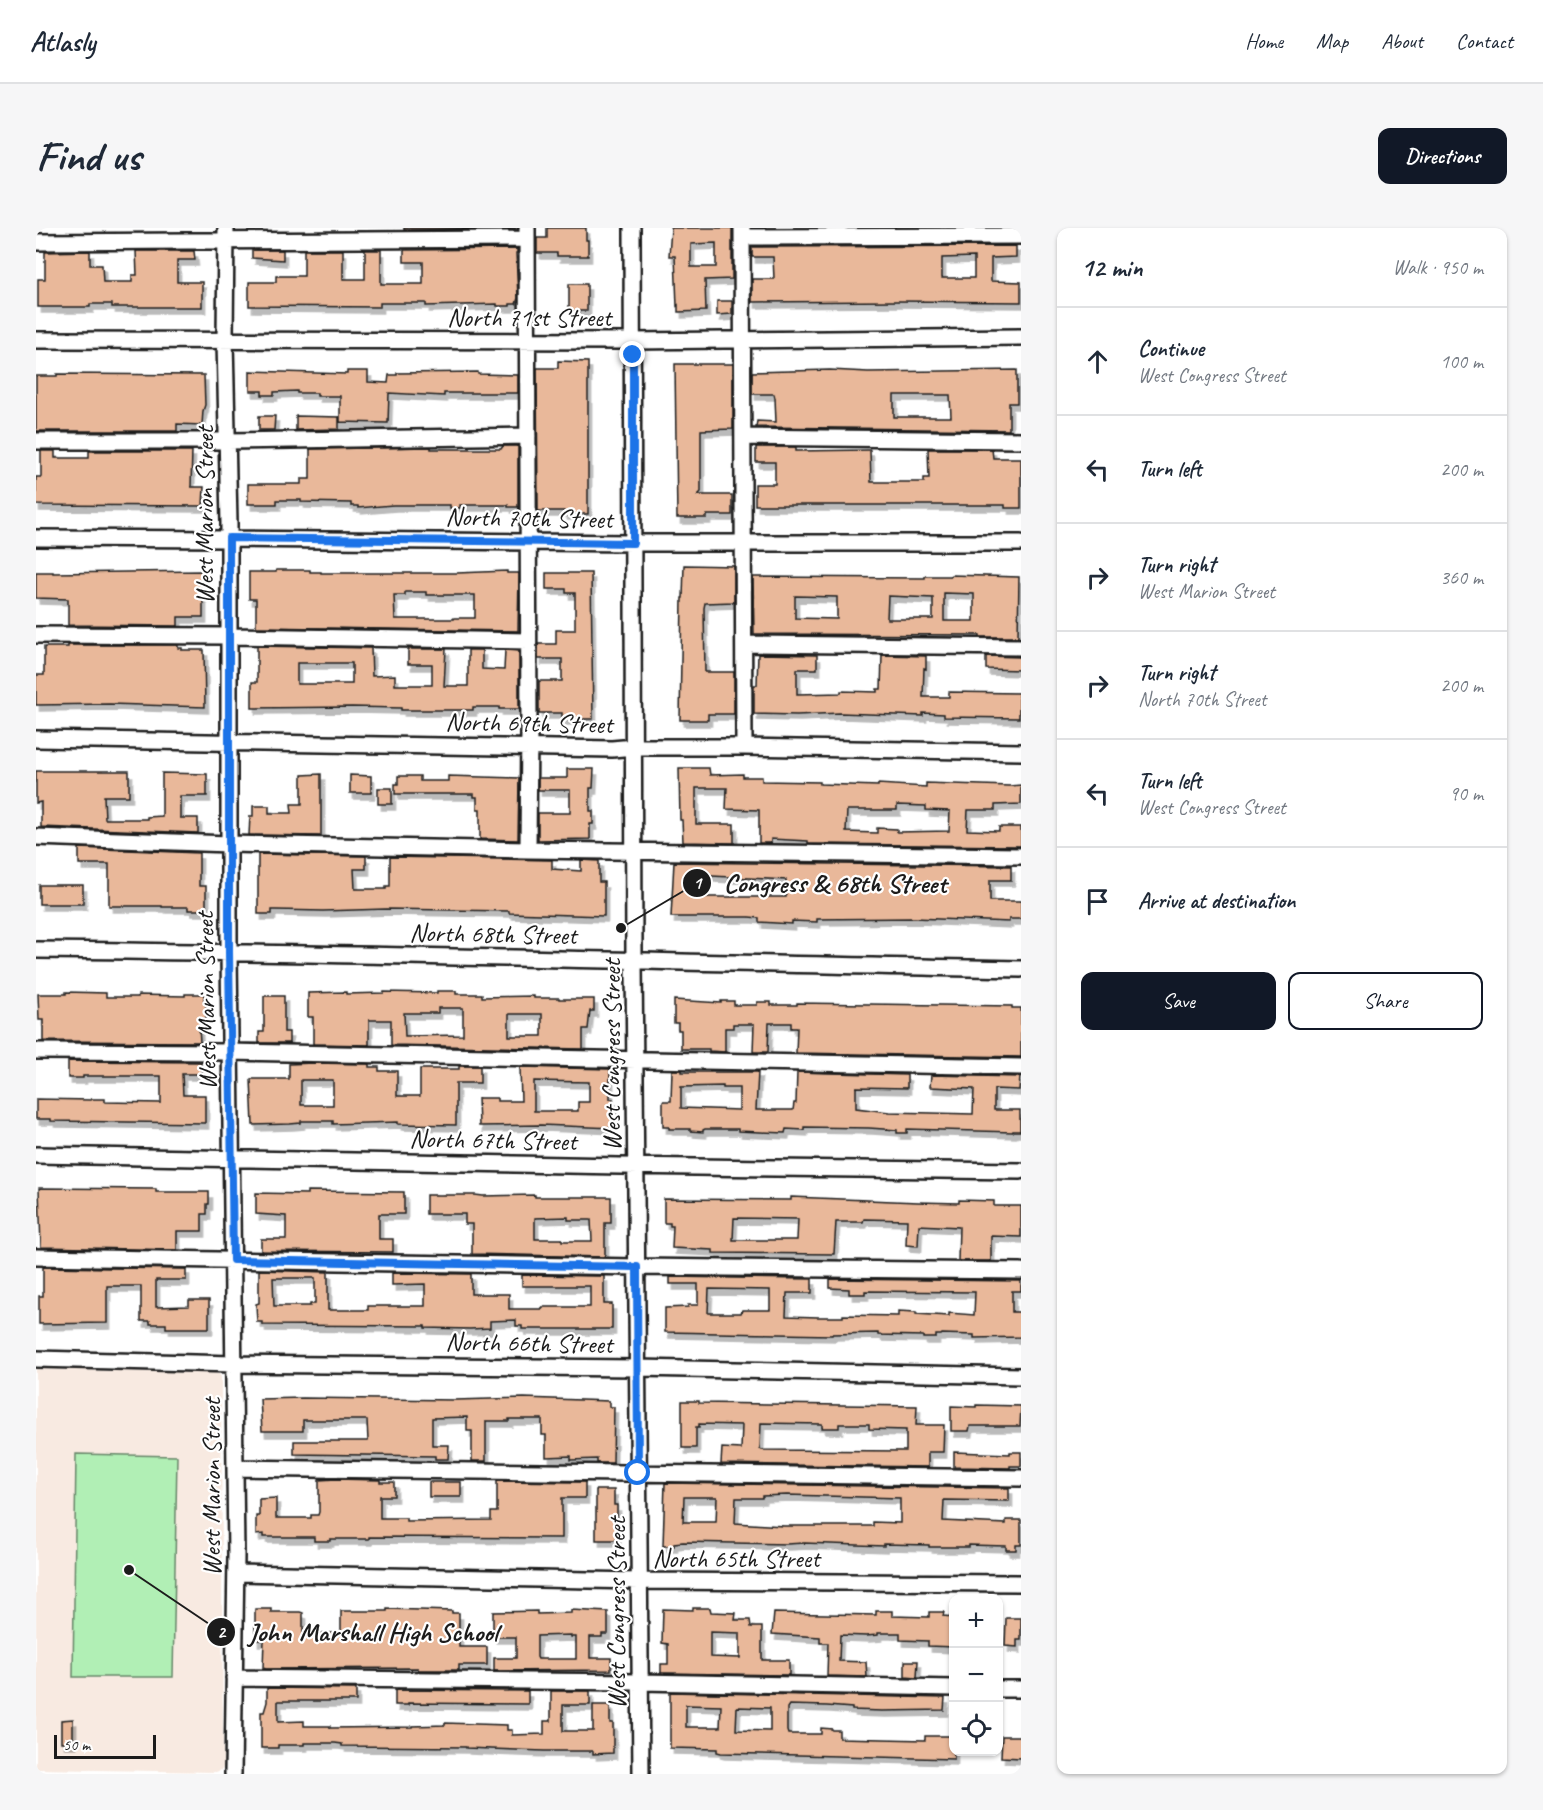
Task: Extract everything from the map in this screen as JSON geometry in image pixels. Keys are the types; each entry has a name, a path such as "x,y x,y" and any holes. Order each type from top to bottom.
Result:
{"street":[{"name":"West Congress Street","path":"632,228 634,962 641,1774"},
{"path":"744,747 742,232 1021,236"},
{"path":"36,242 226,234 527,234 528,850"},
{"name":"West Marion Street","path":"226,234 229,952 236,1574 233,1774"},
{"name":"North 71st Street","path":"36,340 633,341 1021,337"},
{"path":"36,441 228,441 528,436"},
{"path":"743,437 1021,440"},
{"name":"North 70th Street","path":"36,538 633,543 1021,543"},
{"path":"36,635 528,641"},
{"path":"744,644 1021,647"},
{"name":"North 69th Street","path":"36,740 529,748 744,747 1021,752"},
{"path":"36,837 229,844 528,850 1021,856"},
{"name":"North 68th Street","path":"36,950 1021,969"},
{"path":"36,1051 230,1052 1021,1067"},
{"name":"North 67th Street","path":"36,1155 232,1160 1021,1171"},
{"path":"36,1257 1021,1271"},
{"name":"North 66th Street","path":"36,1359 1021,1376"},
{"path":"235,1468 1021,1478"},
{"name":"North 65th Street","path":"236,1574 639,1581 1021,1584"},
{"path":"234,1678 949,1688"},
{"path":"1003,1689 1021,1689"}],"shaded area":[{"path":"36,1369 215,1373 221,1377 223,1767 221,1770 216,1772 36,1769"}],"green space":[{"path":"76,1454 177,1456 173,1677 73,1677"}],"building":[{"path":"404,228 516,228 516,229 404,230"},
{"path":"547,228 586,228 588,256 557,256 557,253 537,253 537,238 547,238"},
{"path":"671,228 732,228 732,279 705,280 706,311 678,312 675,256 669,256","holes":["716,243 716,267 691,267 691,244"]},
{"path":"1016,246 1016,257 991,258 991,281 1021,282 1021,302 752,302 752,279 774,279 773,257 752,257 752,247","holes":["974,257 974,278 942,278 942,258"]},
{"path":"517,249 518,298 516,304 510,304 510,306 497,306 497,304 426,306 426,303 380,303 380,307 249,306 249,282 276,282 276,276 304,276 304,250 343,250 343,279 365,279 365,250 381,250 381,284 423,284 423,262 404,262 404,250"},
{"path":"252,250 283,250 283,260 252,258"},
{"path":"90,251 90,265 102,265 103,282 132,282 132,275 137,275 136,251 194,251 195,260 177,260 177,282 202,282 202,307 112,307 112,304 90,304 90,307 38,307 38,279 45,279 45,252"},
{"path":"569,284 587,284 587,311 569,311"},
{"path":"717,301 732,301 732,314 717,315"},
{"path":"558,361 588,362 588,514 538,511 537,368 558,368"},
{"path":"675,364 733,364 733,429 701,430 701,492 698,495 732,495 732,515 677,518"},
{"path":"1017,370 1017,403 1009,403 1009,430 756,427 757,421 776,422 775,398 774,394 752,394 752,372","holes":["894,395 950,395 951,417 894,417"]},
{"path":"250,371 347,374 347,371 368,371 368,382 388,383 389,375 397,375 397,373 478,372 478,374 518,375 518,393 444,393 444,396 389,393 388,423 340,422 340,396 317,396 317,393 297,393 297,391 262,395 262,391 250,391"},
{"path":"57,374 204,375 205,405 202,425 177,424 177,431 36,431 36,376 57,376"},
{"path":"259,416 275,416 274,430 259,430"},
{"path":"296,416 339,417 339,429 296,430"},
{"path":"503,446 518,446 518,507 460,505 460,508 450,508 450,505 393,505 358,508 358,506 351,506 351,503 301,502 301,500 277,500 277,504 248,504 248,484 301,484 301,479 310,479 310,449 431,447 431,449 501,449"},
{"path":"756,447 796,447 796,451 870,450 871,482 924,482 924,478 929,478 928,449 992,449 993,458 1021,458 1021,508 1005,508 1005,505 755,505 755,484 775,484 775,462 756,462"},
{"path":"41,451 55,451 55,458 89,458 89,451 192,451 191,487 204,487 203,506 36,505 36,477 41,477"},
{"path":"684,565 734,566 734,602 705,603 704,608 705,672 734,672 734,714 708,714 708,720 680,720"},
{"path":"276,570 310,570 310,572 321,573 507,571 507,573 519,573 518,631 256,627 256,599 249,599 249,572 276,572","holes":["405,592 426,592 426,595 475,595 475,618 395,619 394,595 405,595"]},
{"path":"203,571 203,617 178,617 178,626 68,625 68,599 36,598 36,572"},
{"path":"546,573 591,573 593,719 562,719 562,713 539,713 539,681 562,681 562,659 538,659 538,644 556,644 556,630 575,630 575,593 566,593 566,589 546,589"},
{"path":"925,576 1019,577 1018,637 754,634 753,577 925,578","holes":["944,593 974,594 974,621 944,621","795,596 837,597 837,619 795,618","888,596 933,598 933,619 887,619"]},
{"path":"68,645 178,645 178,648 182,650 204,650 205,707 110,704 36,705 36,675 44,675 44,647 68,647"},
{"path":"257,646 371,648 372,676 395,675 395,685 432,685 432,664 408,664 408,649 446,649 444,686 468,686 468,650 482,650 482,669 504,670 505,650 519,651 519,709 499,709 499,707 473,707 473,710 352,707 252,708 252,682 257,682","holes":["297,663 352,663 352,684 297,684"]},
{"path":"758,654 817,655 817,669 797,669 797,694 841,693 841,691 877,692 877,689 881,689 882,655 926,656 923,697 949,697 949,692 1019,693 1019,718 944,717 944,714 923,713 923,716 840,713 754,714 754,685 757,685"},
{"path":"986,656 1020,657 1020,670 986,669"},
{"path":"679,768 709,768 710,775 743,774 743,777 762,777 762,781 820,782 820,784 926,787 926,783 1021,785 1021,804 995,805 995,810 968,810 967,830 999,831 999,827 1021,827 1021,846 808,844 808,841 771,839 771,843 759,843 759,810 726,809 727,788 696,788 696,824 734,824 734,843 683,842 682,820 680,820","holes":["897,805 926,806 926,810 950,811 949,831 897,832 897,829 877,828 877,833 846,832 847,810 897,810"]},
{"path":"567,769 594,769 593,788 590,788 590,811 593,811 593,824 590,824 590,839 538,840 538,813 570,813 570,790 538,790 538,778 567,778"},
{"path":"36,771 129,771 129,796 104,796 105,819 147,819 147,817 162,816 162,773 207,774 207,796 180,796 180,818 198,818 198,833 41,827 41,802 36,803"},
{"path":"321,774 321,836 249,835 253,806 269,806 269,813 292,813 291,804 302,804 302,775"},
{"path":"350,775 371,776 371,793 350,793"},
{"path":"398,776 420,776 420,781 448,781 448,776 519,778 518,840 480,839 480,809 477,809 477,797 474,797 474,794 395,794"},
{"path":"378,788 392,788 392,804 378,804"},
{"path":"79,848 199,853 199,886 206,886 206,910 188,910 188,907 109,906 109,864 79,864"},
{"path":"258,854 366,856 366,869 354,869 355,889 386,889 386,886 390,886 390,857 552,860 552,869 581,871 581,860 599,861 599,882 604,882 604,916 509,913 509,911 386,909 272,910 272,914 258,914"},
{"path":"674,862 1011,866 1011,880 990,880 990,901 1021,901 1021,919 1009,919 1009,922 915,918 817,919 817,922 792,921 792,924 759,922 759,918 749,917 671,917","holes":["694,875 786,880 786,897 692,897 692,876"]},
{"path":"39,885 83,885 83,904 39,904"},
{"path":"437,991 456,991 456,994 482,994 482,997 534,996 534,998 594,999 594,1011 590,1011 588,1029 583,1029 583,1049 391,1045 391,1020 369,1020 369,1045 313,1044 313,1017 308,1017 308,993 437,993","holes":["438,1008 463,1008 463,1035 405,1036 404,1013 438,1013","509,1014 542,1014 542,1036 509,1036"]},
{"path":"66,992 106,993 106,997 204,994 206,1019 204,1019 204,1026 199,1026 200,1042 43,1041 43,1020 39,1020 38,994 66,994"},
{"path":"264,996 284,996 284,1032 289,1032 289,1043 259,1043 259,1032 264,1032"},
{"path":"674,1000 721,1003 721,1001 734,1001 734,1005 757,1005 757,1002 771,1002 771,1005 797,1005 797,1003 1012,1006 1012,1008 1021,1008 1021,1057 796,1053 797,1028 791,1028 791,1023 769,1023 768,1052 753,1052 754,1024 733,1024 733,1028 725,1028 725,1052 709,1051 709,1049 681,1049 681,1030 678,1030 678,1023 674,1023"},
{"path":"68,1061 201,1062 201,1074 182,1074 183,1095 205,1095 205,1123 36,1119 36,1099 105,1099 105,1102 161,1103 161,1076 68,1078"},
{"path":"289,1064 369,1064 369,1067 379,1067 379,1071 397,1071 397,1096 420,1096 420,1069 459,1069 459,1066 480,1066 480,1083 456,1083 456,1125 398,1124 398,1122 333,1124 333,1121 301,1121 301,1123 290,1124 253,1125 251,1079 289,1079","holes":["301,1080 333,1080 333,1105 301,1105"]},
{"path":"520,1067 610,1069 613,1128 541,1125 479,1126 478,1098 521,1101","holes":["534,1081 589,1082 589,1102 578,1102 578,1111 534,1111"]},
{"path":"672,1070 758,1072 756,1110 793,1110 794,1103 796,1103 797,1072 907,1075 907,1088 856,1087 856,1108 889,1112 973,1114 974,1089 930,1087 931,1075 1020,1077 1019,1090 994,1089 994,1110 1020,1110 1020,1131 907,1129 907,1133 897,1133 897,1130 869,1128 804,1127 804,1130 786,1129 785,1133 738,1131 738,1129 690,1131 690,1129 663,1127 663,1101 671,1101","holes":["723,1086 723,1088 739,1088 739,1110 681,1108 681,1087"]},
{"path":"39,1188 209,1192 209,1204 207,1204 207,1214 202,1214 202,1231 177,1231 177,1250 41,1247"},
{"path":"307,1191 404,1192 404,1214 379,1214 379,1239 393,1239 393,1252 261,1251 261,1239 286,1239 286,1216 256,1214 256,1193 307,1194"},
{"path":"426,1195 611,1197 611,1223 605,1223 604,1257 472,1254 472,1224 465,1224 465,1214 426,1214","holes":["568,1217 568,1220 591,1220 592,1241 535,1239 535,1218"]},
{"path":"791,1197 959,1203 959,1200 994,1201 994,1206 1021,1206 1021,1237 991,1236 991,1261 958,1261 959,1227 919,1225 918,1246 906,1245 907,1220 864,1219 863,1222 836,1222 834,1254 713,1253 713,1250 672,1248 673,1226 670,1226 670,1223 664,1223 664,1199 791,1200","holes":["734,1218 798,1219 797,1240 733,1240"]},
{"path":"43,1267 186,1269 186,1280 156,1280 156,1307 189,1306 189,1300 209,1300 209,1328 166,1328 166,1324 150,1324 150,1321 141,1321 141,1286 107,1286 107,1323 39,1324 39,1296 43,1296"},
{"path":"259,1270 328,1272 328,1310 368,1310 368,1306 425,1306 425,1284 392,1285 392,1273 471,1274 471,1294 509,1294 509,1309 590,1307 590,1286 522,1286 522,1275 604,1276 604,1304 612,1304 612,1329 522,1329 522,1326 516,1326 516,1320 490,1321 490,1328 470,1329 425,1328 425,1326 262,1325 262,1322 257,1322 256,1304 259,1303","holes":["273,1278 315,1278 315,1304 274,1306"]},
{"path":"670,1277 812,1279 812,1293 787,1293 786,1316 843,1317 843,1315 898,1316 898,1311 949,1316 949,1313 974,1315 975,1292 865,1291 865,1294 849,1294 849,1289 830,1288 830,1279 1021,1281 1021,1291 1012,1291 1012,1312 1021,1312 1021,1337 974,1338 974,1335 942,1334 936,1335 936,1338 923,1338 923,1336 878,1335 878,1333 832,1335 665,1332 665,1308 698,1305 698,1284 670,1284","holes":["709,1289 770,1290 770,1310 708,1313"]},
{"path":"524,1398 609,1401 609,1407 614,1407 613,1463 597,1463 597,1459 571,1460 571,1456 546,1457 546,1435 542,1435 542,1419 486,1421 486,1461 472,1461 472,1431 467,1431 467,1417 432,1418 432,1445 449,1445 448,1459 435,1459 435,1456 294,1454 294,1441 368,1441 367,1420 303,1420 303,1431 262,1431 260,1399 455,1400"},
{"path":"682,1401 917,1406 916,1425 944,1425 943,1452 928,1452 928,1467 721,1464 722,1448 741,1449 742,1425 699,1424 699,1427 696,1427 696,1448 682,1448","holes":["761,1423 822,1424 822,1428 839,1428 839,1424 869,1424 869,1429 906,1430 906,1451 760,1449"]},
{"path":"976,1405 1021,1406 1020,1426 970,1426 969,1431 951,1431 951,1406 976,1407"},
{"path":"954,1452 1010,1454 1010,1452 1021,1452 1021,1466 1010,1466 1010,1468 954,1467"},
{"path":"319,1480 394,1482 394,1496 380,1496 380,1518 406,1518 406,1521 491,1520 491,1512 497,1512 497,1481 585,1482 585,1498 562,1498 562,1538 369,1537 369,1539 314,1541 314,1537 256,1535 259,1499 276,1498 276,1518 311,1518 311,1515 318,1515 319,1512"},
{"path":"429,1482 461,1482 461,1497 429,1497"},
{"path":"665,1483 1009,1488 1009,1501 944,1500 943,1521 1006,1524 1006,1520 1021,1520 1021,1545 1016,1545 1016,1550 1006,1550 1006,1546 929,1547 929,1545 804,1543 683,1542 674,1543 674,1546 663,1546","holes":["787,1495 900,1498 900,1523 873,1522 873,1526 784,1526 735,1523 736,1498","684,1497 717,1497 716,1522 683,1522"]},
{"path":"596,1490 614,1490 614,1505 617,1505 617,1540 596,1540"},
{"path":"693,1608 710,1608 711,1612 736,1613 735,1620 750,1620 751,1627 762,1627 762,1660 789,1660 789,1675 661,1673 661,1664 668,1664 668,1644 662,1643 663,1609 693,1610","holes":["710,1632 740,1633 740,1658 710,1657"]},
{"path":"255,1609 303,1613 303,1633 341,1633 341,1611 387,1611 387,1609 452,1611 452,1613 459,1613 459,1647 487,1647 487,1665 459,1665 459,1670 266,1669 263,1668 264,1640 255,1640"},
{"path":"571,1610 608,1612 608,1634 602,1634 602,1637 590,1637 590,1658 611,1658 611,1670 494,1671 494,1658 516,1658 516,1637 493,1637 493,1612 571,1613","holes":["571,1635 571,1637 576,1637 576,1659 538,1659 537,1636"]},
{"path":"876,1611 892,1611 892,1616 929,1617 929,1612 944,1612 943,1616 949,1617 949,1647 928,1646 928,1641 900,1640 900,1633 878,1633 878,1635 866,1636 840,1635 839,1661 866,1662 867,1677 827,1676 828,1643 820,1643 820,1637 772,1634 774,1613 876,1615"},
{"path":"1006,1618 1021,1618 1021,1640 1017,1640 1017,1647 1005,1646"},
{"path":"905,1661 918,1661 917,1678 905,1677"},
{"path":"267,1688 356,1689 356,1701 278,1701 278,1722 304,1721 304,1726 330,1726 330,1728 412,1727 445,1725 445,1723 507,1725 507,1730 512,1730 512,1735 544,1734 544,1721 551,1721 551,1691 590,1691 590,1705 563,1705 563,1731 593,1731 593,1705 610,1705 610,1723 613,1723 613,1753 593,1754 593,1751 466,1747 342,1746 342,1744 335,1743 304,1743 304,1745 278,1745 278,1748 261,1748 261,1712 264,1712 267,1702"},
{"path":"395,1690 528,1691 528,1704 408,1703 408,1705 395,1705"},
{"path":"670,1692 945,1698 944,1710 882,1711 789,1705 787,1731 788,1734 821,1734 821,1728 832,1729 839,1730 839,1738 925,1740 925,1736 949,1736 949,1756 954,1756 954,1759 721,1753 717,1752 717,1749 670,1748","holes":["686,1705 721,1706 720,1727 686,1727","737,1707 770,1708 770,1731 736,1730"]},
{"path":"73,1719 73,1742 61,1742 61,1720"},
{"path":"1003,1736 1021,1736 1021,1758 1001,1757 1003,1756"}],"place":[{"name":"Congress & 68th Street","path":"621,928"},
{"name":"John Marshall High School","path":"129,1570"}],"route":[{"path":"633,355 633,543 229,538 229,952 233,1260 637,1267 638,1473"}]}
